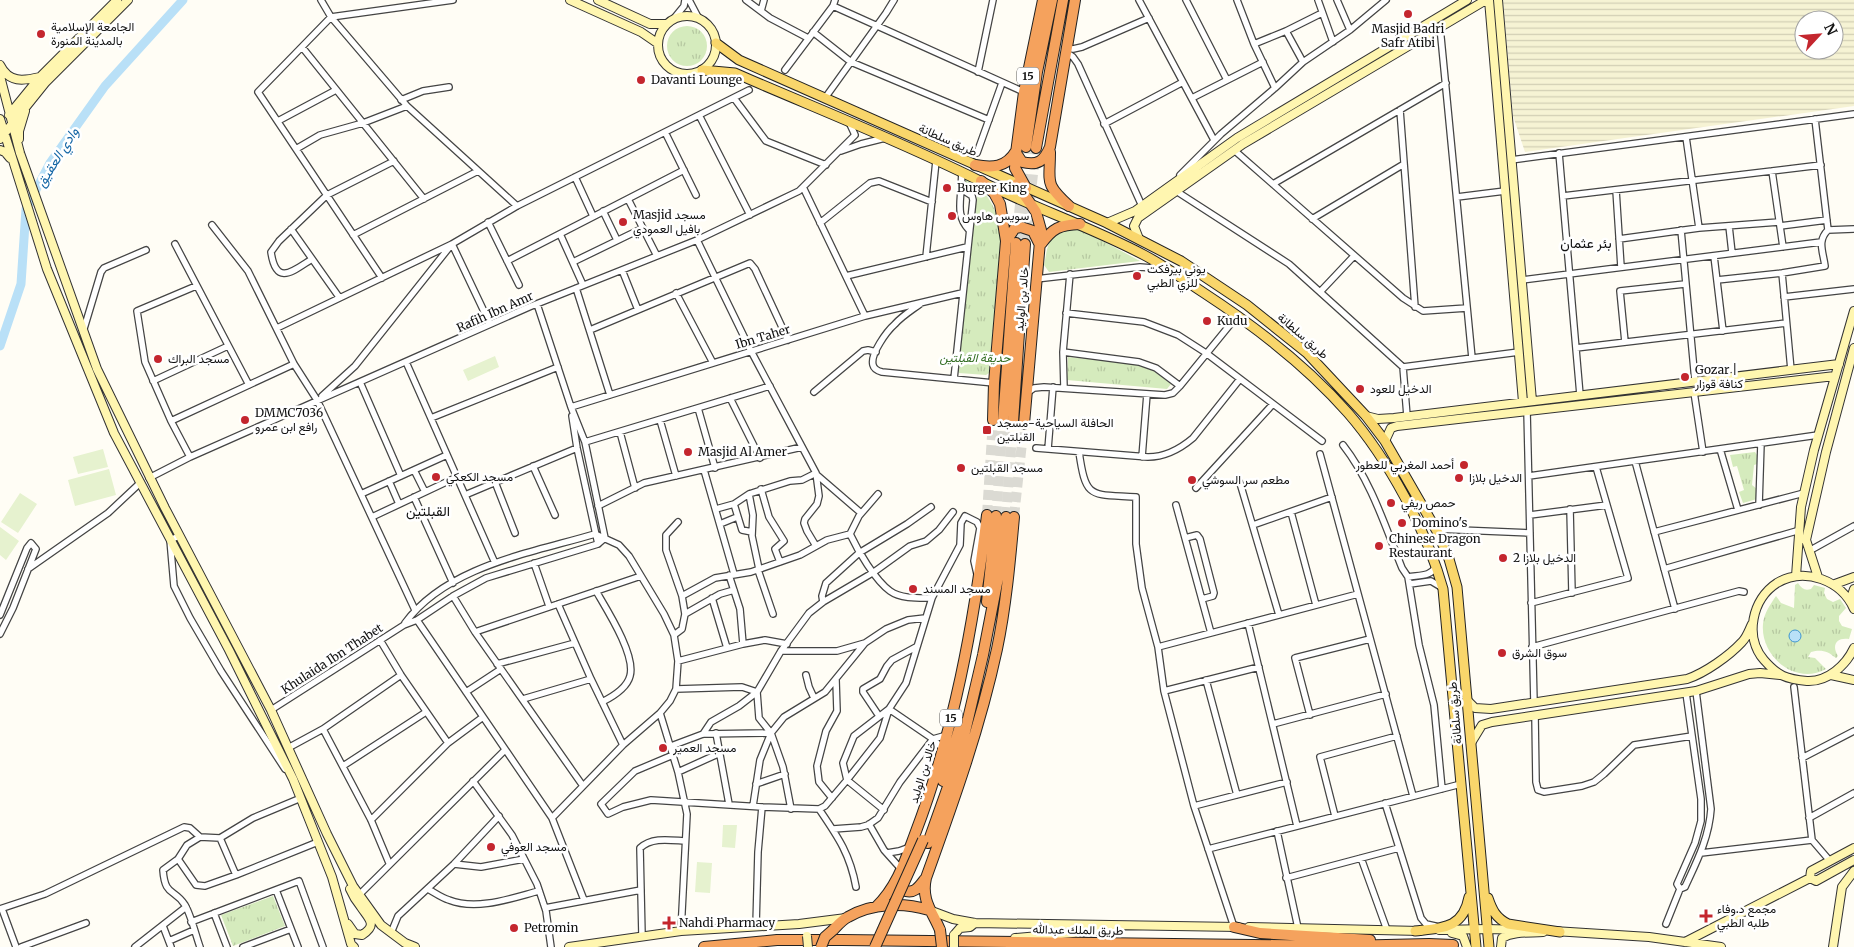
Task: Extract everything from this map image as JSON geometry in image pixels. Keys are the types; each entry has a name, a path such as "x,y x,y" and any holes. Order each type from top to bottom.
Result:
{"highway":[{"name":"خالد بن الوليد","path":"1024,424 1040,246 1040,222 1029,202 1015,168 1023,150 1024,92 1043,0"},
{"path":"1049,148 1043,160 1036,164 1022,162 1037,72 1052,0"},
{"path":"975,165 989,168 1001,165 1023,150 1063,0"},
{"path":"1069,206 1055,192 1050,185 1048,177 1049,148 1075,0"},
{"path":"980,181 994,193 1016,242"},
{"name":"خالد بن الوليد","path":"1022,186 1040,207"},
{"path":"1040,246 1054,229 1066,225 1080,224"},
{"path":"1008,421 1016,242 1015,228 1029,228 1036,235 1040,246"},
{"name":"خالد بن الوليد","path":"992,420 994,383 1016,242"},
{"name":"خالد بن الوليد","path":"876,907 886,898 900,872 924,811 947,735 957,693 979,578 1001,516"},
{"path":"881,947 960,753 983,655 998,578 1001,516"},
{"name":"15","path":"942,947 940,930 924,898 926,878 963,776 978,726 997,649 1007,588 1001,516"},
{"path":"875,947 925,841"},
{"path":"900,872 900,884 903,890 907,892 915,891 926,878"},
{"path":"821,947 825,937 848,917 876,907 906,905 929,910"},
{"path":"1234,927 1260,933 1429,944"},
{"name":"طريق الملك عبدالله","path":"704,947 777,940 1344,946 1453,945"}],"main road":[{"path":"0,76 10,114 13,123 20,153 97,369 149,478 271,710 356,901 371,920 369,931 362,935 355,934 349,926 301,798 251,693 114,433 48,269 1,129 10,114 40,77 117,0"},
{"path":"1,129 13,123 34,95 128,0"},
{"path":"570,0 641,32 657,43"},
{"path":"598,0 650,24 666,24"},
{"path":"1139,239 1134,226 1138,218 1237,138 1467,0"},
{"path":"1106,223 1122,217 1173,188 1487,0 1523,402"},
{"path":"1498,0 1532,401"},
{"path":"687,15 698,18 711,28 716,43 715,54 710,64 693,74 683,75 667,67 659,55 657,43 660,32 666,24 675,18 687,15"},
{"name":"طريق سلطانة","path":"716,43 739,60 1069,206 1181,261 1247,305 1307,353 1366,416 1385,441 1436,529 1449,559 1456,587 1489,947"},
{"path":"0,65 5,73 15,80 28,80 40,77"},
{"name":"طريق سلطانة","path":"702,70 735,73 1080,224 1145,256 1238,315 1298,363 1351,417 1396,481 1426,539 1443,589 1476,944"},
{"path":"20,153 19,131 21,122 34,95"},
{"path":"0,150 5,152 12,162"},
{"path":"1796,576 1801,507 1804,493 1818,435 1854,311"},
{"path":"1818,577 1806,540 1826,452 1854,348"},
{"path":"1366,416 1378,419 1407,416 1839,364"},
{"path":"1744,376 1746,386"},
{"path":"1385,441 1390,428 1835,376"},
{"path":"1467,700 1475,708 1482,709 1687,679 1696,676 1704,672 1744,640 1763,597 1777,583 1796,576 1818,577 1835,584 1850,600 1854,609"},
{"path":"1835,584 1854,576"},
{"path":"1850,600 1854,588"},
{"path":"1752,624 1753,635 1759,654 1773,670 1791,680 1812,681 1831,675 1848,660 1854,648"},
{"path":"1471,743 1482,725 1535,715 1696,692 1749,674 1780,675"},
{"path":"1831,675 1854,680"},
{"path":"1810,878 1811,871 1854,848"},
{"path":"336,853 359,895 381,925 416,947"},
{"path":"1810,878 1816,881 1854,860"},
{"path":"1834,947 1842,887 1854,872"},
{"path":"332,877 350,946"},
{"path":"1685,942 1810,878"},
{"path":"1483,886 1491,908 1501,921 1508,924 1560,932"},
{"path":"1415,931 1447,926 1464,915 1471,887"},
{"path":"929,910 952,919 975,923 1298,928 1456,933 1464,936 1467,947"},
{"path":"570,947 680,931 799,924 848,917"},
{"path":"954,947 954,935 958,930 975,923"},
{"path":"783,924 801,927 807,936 808,947"},
{"path":"979,941 1165,926"},
{"path":"1415,931 1487,929 1649,936 1721,947"},
{"path":"1501,947 1502,938 1514,934 1560,932"}],"street":[{"path":"321,0 332,18 401,100 517,206"},
{"path":"382,278 258,92 332,18 454,0"},
{"path":"675,18 684,6 684,0"},
{"path":"690,0 698,18"},
{"path":"746,0 770,18 808,38"},
{"path":"761,11 764,0"},
{"path":"825,98 894,0"},
{"path":"978,72 993,0"},
{"path":"1139,0 1214,140"},
{"path":"1186,0 1227,80"},
{"path":"1237,0 1254,44 1275,88"},
{"path":"1318,0 1333,42"},
{"path":"1337,0 1350,30"},
{"path":"1382,1 1350,30 1303,62 1214,140 1173,188 1289,264 1403,366 1407,416"},
{"path":"785,70 834,3 877,26 1024,92"},
{"path":"1254,44 1322,13"},
{"path":"1066,50 1082,47 1149,18"},
{"path":"1440,27 1472,358"},
{"path":"1286,31 1303,62"},
{"path":"813,32 851,62 989,120"},
{"path":"302,47 424,199"},
{"path":"1066,50 1078,64 1142,206"},
{"path":"1192,98 1262,62"},
{"path":"1104,124 1183,82"},
{"path":"977,153 1002,83"},
{"path":"1272,184 1446,83"},
{"path":"401,100 423,91 449,87"},
{"path":"278,121 336,90"},
{"path":"277,328 452,244 517,206 749,90"},
{"path":"734,98 766,140 826,165"},
{"path":"296,149 320,135 363,123 407,106"},
{"path":"1400,110 1415,307"},
{"path":"1511,160 1854,114"},
{"path":"699,115 750,215"},
{"path":"1815,119 1828,230"},
{"name":"Rafih Ibn Amr","path":"149,478 318,400 490,324 697,240 799,191 854,136 849,122"},
{"path":"665,132 696,195"},
{"path":"1686,136 1699,228"},
{"path":"839,152 886,138"},
{"path":"1234,150 1415,307 1423,311 1467,308"},
{"path":"1559,153 1580,395"},
{"path":"312,260 289,273 283,274 279,272 272,260 271,252 279,241 327,195 394,161"},
{"path":"926,257 936,161"},
{"path":"1312,219 1404,164"},
{"path":"1563,196 1821,165"},
{"path":"507,261 684,170"},
{"path":"353,235 478,171"},
{"path":"1772,171 1784,247"},
{"path":"962,172 960,218 969,230"},
{"path":"575,177 593,216"},
{"path":"820,223 870,183 879,181 932,202"},
{"path":"803,187 865,316"},
{"path":"954,379 973,200 972,196 961,189"},
{"path":"1616,190 1621,267"},
{"path":"1457,197 1505,192"},
{"path":"628,199 657,256"},
{"path":"603,211 617,240"},
{"path":"1619,239 1699,228 1827,220"},
{"path":"488,222 519,285"},
{"path":"212,225 248,271 294,364 318,400 415,610"},
{"path":"1729,226 1732,253"},
{"path":"573,262 643,228"},
{"path":"292,229 339,297"},
{"path":"1717,280 1825,266 1821,242 1822,236 1828,230 1854,229"},
{"path":"1680,230 1695,382"},
{"path":"560,234 584,285"},
{"path":"697,240 751,351 816,474 819,496 817,504 805,518 804,523 806,531 816,546"},
{"path":"1522,280 1821,242"},
{"path":"175,244 248,385"},
{"path":"452,244 490,324"},
{"path":"318,400 355,366 452,244"},
{"path":"846,276 967,247"},
{"path":"83,332 104,268 146,250"},
{"path":"1320,292 1354,256"},
{"path":"1714,256 1723,331"},
{"path":"590,330 747,263 752,264 788,340"},
{"path":"1036,279 1140,267 1168,270"},
{"path":"622,270 638,310"},
{"path":"1782,273 1791,370"},
{"path":"1064,388 1063,352 1070,274"},
{"path":"1625,342 1620,291 1685,284"},
{"path":"190,458 145,362 137,311 196,286"},
{"path":"576,288 610,395"},
{"path":"1784,297 1854,289"},
{"path":"676,293 713,363"},
{"name":"Ibn Taher","path":"571,407 865,316 962,293"},
{"path":"921,303 894,324 880,342 873,366 882,372 994,383"},
{"path":"537,304 571,407 585,442 605,538"},
{"path":"1066,313 1144,322 1178,335 1206,353 1322,442"},
{"path":"1026,393 1038,387 1052,387 1165,395 1172,393 1180,386 1238,315"},
{"path":"1576,348 1786,323"},
{"path":"153,381 228,346"},
{"path":"814,392 862,351 876,352"},
{"path":"1063,352 1139,362 1156,368 1180,386"},
{"path":"1403,366 1519,352"},
{"path":"406,362 495,563"},
{"path":"1850,363 1854,371"},
{"path":"171,421 294,364"},
{"path":"431,418 558,367"},
{"path":"1036,448 1142,457 1166,455 1185,445 1193,438 1240,379"},
{"path":"360,382 400,476"},
{"path":"585,442 770,386"},
{"path":"1048,449 1052,387"},
{"path":"1694,392 1702,452"},
{"path":"1142,457 1147,394"},
{"path":"730,398 760,458"},
{"path":"1196,488 1273,404"},
{"path":"571,407 577,448 598,544 605,538"},
{"path":"698,408 715,468"},
{"path":"1527,412 1534,702"},
{"path":"660,420 676,476"},
{"path":"620,432 635,488"},
{"path":"1529,476 1818,435"},
{"path":"1759,505 1761,443"},
{"path":"1343,445 1353,458 1376,502 1402,568 1408,576 1419,645 1434,705 1442,789"},
{"path":"598,506 644,484 802,447"},
{"path":"464,495 577,448"},
{"path":"1720,449 1738,510"},
{"path":"1079,452 1085,485 1094,493 1136,497 1136,544 1142,588 1158,647 1164,691 1194,806 1234,927"},
{"path":"361,494 447,454"},
{"path":"1320,454 1414,796"},
{"path":"1635,461 1675,608"},
{"path":"533,466 555,515"},
{"path":"1531,603 1628,578 1596,467"},
{"path":"414,470 425,492"},
{"path":"704,470 720,524 740,609 743,644"},
{"path":"716,509 734,504 761,489 790,480 802,480 816,474"},
{"path":"816,474 861,513"},
{"path":"372,517 457,477"},
{"path":"389,481 400,504"},
{"path":"495,482 515,534"},
{"path":"19,568 28,569 108,513 140,483"},
{"path":"1240,483 1279,615"},
{"path":"761,489 769,517 784,541 775,549 780,562"},
{"path":"1654,532 1804,493"},
{"path":"749,494 753,515 752,532 758,570 773,614"},
{"path":"682,596 715,578 758,570 800,555 827,540 850,534 861,513 878,494"},
{"path":"414,497 453,583"},
{"path":"1253,526 1332,497"},
{"path":"734,504 742,530 752,532"},
{"path":"1176,505 1211,633"},
{"path":"1530,515 1607,505"},
{"path":"823,602 822,596 826,583 859,554 931,507"},
{"path":"1570,510 1572,593"},
{"path":"703,734 711,722 739,706 757,692 781,651 809,613 823,602 874,572 910,546 926,541 939,530 953,512"},
{"path":"1291,512 1316,605"},
{"path":"720,524 737,516"},
{"path":"673,755 635,771 601,804 608,814 623,807 651,800 819,809 848,780 880,738 889,709 906,683 932,598 960,545 961,523 965,516 976,522 980,528 974,561 979,578"},
{"path":"674,634 682,629 685,614 682,596 666,550 666,535 678,522"},
{"path":"1810,551 1854,526"},
{"path":"1436,529 1530,533"},
{"path":"1664,569 1800,530"},
{"path":"552,818 623,745 670,702 676,689 678,661 674,634 664,614 629,556 619,544 595,534"},
{"name":"Khulaida Ibn Thabet","path":"404,625 415,610 453,583 481,568 595,534"},
{"path":"850,534 859,554 891,591 911,598 932,598"},
{"path":"1185,538 1197,535 1200,539 1214,593 1213,596 1202,599"},
{"path":"179,536 170,540 174,586 186,611 221,670 275,756 293,779"},
{"path":"0,615 27,548 31,543 36,549 13,608 0,634"},
{"name":"Khulaida Ibn Thabet","path":"271,710 404,625 417,620 453,596 486,578 598,544"},
{"path":"534,563 548,606"},
{"path":"1408,576 1433,572 1436,564"},
{"path":"475,632 641,576"},
{"path":"1410,584 1431,581 1443,589"},
{"path":"685,614 712,598 734,590"},
{"path":"596,591 622,637 630,659 630,676 623,687 602,702"},
{"path":"1532,647 1739,591 1744,592"},
{"path":"1158,647 1358,594"},
{"path":"453,596 475,632 583,786"},
{"path":"712,598 726,648"},
{"path":"558,604 623,745"},
{"path":"781,651 837,651 865,643 886,629 908,620 925,618"},
{"path":"417,620 552,818 584,900"},
{"path":"1248,623 1297,826"},
{"path":"1310,715 1295,658 1370,639"},
{"path":"380,640 401,676 448,743"},
{"path":"678,661 765,640 786,644"},
{"path":"466,692 500,666 575,643"},
{"path":"753,806 760,760 771,733 784,717 825,692 865,643"},
{"path":"880,716 863,692 863,689 880,679 892,660 916,647"},
{"path":"1164,691 1259,667"},
{"path":"806,675 814,698"},
{"path":"288,748 323,729 401,676"},
{"path":"523,699 591,679"},
{"path":"832,798 820,782 818,766 826,731 837,712 836,680"},
{"path":"1206,680 1236,795"},
{"path":"676,689 742,687 757,692"},
{"path":"1794,687 1812,840 1830,861"},
{"path":"757,692 759,718 771,733 785,774 791,809"},
{"path":"1666,924 1680,889 1685,887 1708,834 1711,809 1696,692"},
{"path":"1680,889 1677,884 1695,843 1701,821 1701,799 1686,693"},
{"path":"1273,724 1386,694"},
{"path":"884,810 848,780 843,763 854,736 889,709"},
{"path":"889,709 933,739 943,749"},
{"path":"343,766 426,712"},
{"path":"660,712 685,802 680,931"},
{"path":"1535,715 1536,782 1538,790 1544,792 1582,786 1594,782 1634,745 1692,736"},
{"path":"370,820 448,743 483,717"},
{"path":"323,729 390,863"},
{"path":"1802,758 1854,731"},
{"path":"716,733 729,804"},
{"path":"671,746 703,734 771,733"},
{"path":"833,829 850,829 869,824 878,818 900,782 933,739 947,735"},
{"path":"1335,816 1320,757 1397,736"},
{"path":"359,895 505,750"},
{"path":"678,772 720,753"},
{"path":"756,784 785,774"},
{"path":"473,781 512,835 524,859 545,908 551,947"},
{"path":"1194,806 1286,782"},
{"path":"1208,849 1461,784"},
{"path":"1809,818 1854,793"},
{"path":"16,947 1,909 44,894 184,827 190,828 200,836 220,838 253,818 301,798"},
{"path":"1385,803 1421,918 1426,924 1447,926"},
{"path":"756,926 758,852 762,807"},
{"path":"819,809 833,829 851,863 856,887"},
{"path":"391,933 398,916 454,864 499,816"},
{"path":"869,824 900,872"},
{"path":"1277,831 1298,928"},
{"path":"200,836 186,845 178,859 163,870 164,882 170,893 180,899 186,907 200,947"},
{"path":"220,838 236,875"},
{"path":"642,936 640,848 647,842 658,840 684,841"},
{"path":"1701,853 1812,840"},
{"path":"178,859 196,885 205,886 318,842"},
{"path":"887,853 910,847"},
{"path":"1286,878 1399,848"},
{"path":"1362,858 1387,930"},
{"path":"454,864 481,867 524,859"},
{"path":"191,922 299,881 323,947"},
{"path":"428,889 450,901 467,904 494,902 539,891"},
{"path":"276,890 298,947"},
{"path":"545,908 641,890"},
{"path":"135,947 186,907"},
{"path":"214,913 227,947"},
{"path":"21,947 86,923"},
{"path":"162,926 170,944 194,930"},
{"path":"243,947 291,929"}],"shaded area":[{"path":"1503,0 1854,0 1854,106 1525,152 1513,116"}],"green space":[{"path":"691,26 698,29 704,35 707,46 706,54 698,63 691,66 683,66 676,63 668,54 667,42 670,35 679,27"},
{"name":"حدیقة القبلتین","path":"964,177 973,182 986,194 994,208 1001,235 989,373 986,375 959,373 957,370 977,196 964,187"},
{"path":"1072,228 1086,232 1140,261 1049,272 1044,265 1050,241 1058,234"},
{"path":"495,356 499,367 468,381 463,370"},
{"path":"1068,357 1130,363 1154,371 1171,384 1167,389 1067,380"},
{"path":"103,449 108,467 78,474 73,457"},
{"path":"1755,452 1757,464 1754,465 1752,485 1757,489 1757,499 1743,503 1739,492 1744,490 1737,466 1733,467 1730,455"},
{"path":"109,469 116,495 75,506 68,480"},
{"path":"20,493 37,504 18,533 1,522"},
{"path":"0,527 19,541 6,560 0,555"},
{"path":"1798,583 1805,590 1811,589 1814,585 1825,588 1824,593 1827,599 1833,602 1840,599 1846,608 1839,616 1839,621 1842,626 1852,629 1849,639 1841,639 1836,643 1835,648 1838,656 1836,658 1824,651 1811,652 1808,657 1815,658 1826,669 1814,673 1803,674 1792,671 1782,665 1773,657 1767,647 1764,636 1763,624 1766,613 1776,596 1781,603 1794,608 1795,585"},
{"path":"723,825 737,825 735,848 722,847"},
{"path":"697,862 712,863 710,893 695,892"},
{"path":"273,896 285,926 233,946 221,915"}],"water":[{"path":"1797,630 1800,631 1800,641 1793,642 1790,641 1789,634 1790,631"}],"waterway":[{"name":"وادي العقيق","path":"0,346 21,284 26,209 50,163 105,86 183,0"}],"tunnel":[{"path":"1016,243 1026,147"},
{"path":"1025,244 1036,148"},
{"path":"987,515 993,420"},
{"path":"996,516 1003,421"},
{"path":"1006,517 1013,422"},
{"path":"1014,517 1024,424"}],"place":[{"name":"Masjid Badri Safr Atibi","path":"1408,14"},
{"name":"الجامعة الإسلامية بالمدينة المنورة","path":"41,34"},
{"name":"Davanti Lounge","path":"641,80"},
{"name":"Burger King","path":"947,188"},
{"name":"سويس هاوس","path":"952,216"},
{"name":"Masjid مسجد بافيل العمودي","path":"623,222"},
{"name":"يوني بيرفكت للزي الطبي","path":"1137,276"},
{"name":"Kudu","path":"1207,321"},
{"name":"مسجد البراك","path":"158,359"},
{"name":"Gozar | كنافة قوزار","path":"1685,377"},
{"name":"الدخيل للعود","path":"1360,389"},
{"name":"DMMC7036 رافع ابن عمرو","path":"245,420"},
{"name":"الحافلة السياحية-مسجد القبلتين","path":"987,430"},
{"name":"Masjid Al Amer","path":"688,452"},
{"name":"أحمد المغربي للعطور","path":"1464,465"},
{"name":"مسجد القبلتين","path":"961,468"},
{"name":"مسجد الكعكي","path":"436,477"},
{"name":"الدخیل بلازا","path":"1459,478"},
{"name":"مطعم سر السوشي","path":"1192,480"},
{"name":"حمص ريفي","path":"1391,503"},
{"name":"Domino's","path":"1402,523"},
{"name":"Chinese Dragon Restaurant","path":"1379,546"},
{"name":"الدخیل بلازا 2","path":"1503,558"},
{"name":"مسجد المسند","path":"913,589"},
{"name":"سوق الشرق","path":"1502,653"},
{"name":"مسجد العمير","path":"663,748"},
{"name":"مسجد العوفي","path":"491,847"},
{"name":"مجمع د.وفاء طلبه الطبي","path":"1706,916"},
{"name":"Nahdi Pharmacy","path":"669,923"},
{"name":"Petromin","path":"514,928"}],"district":[{"name":"بئر عثمان","path":"1586,243"},
{"name":"القبلتين","path":"428,511"}]}
